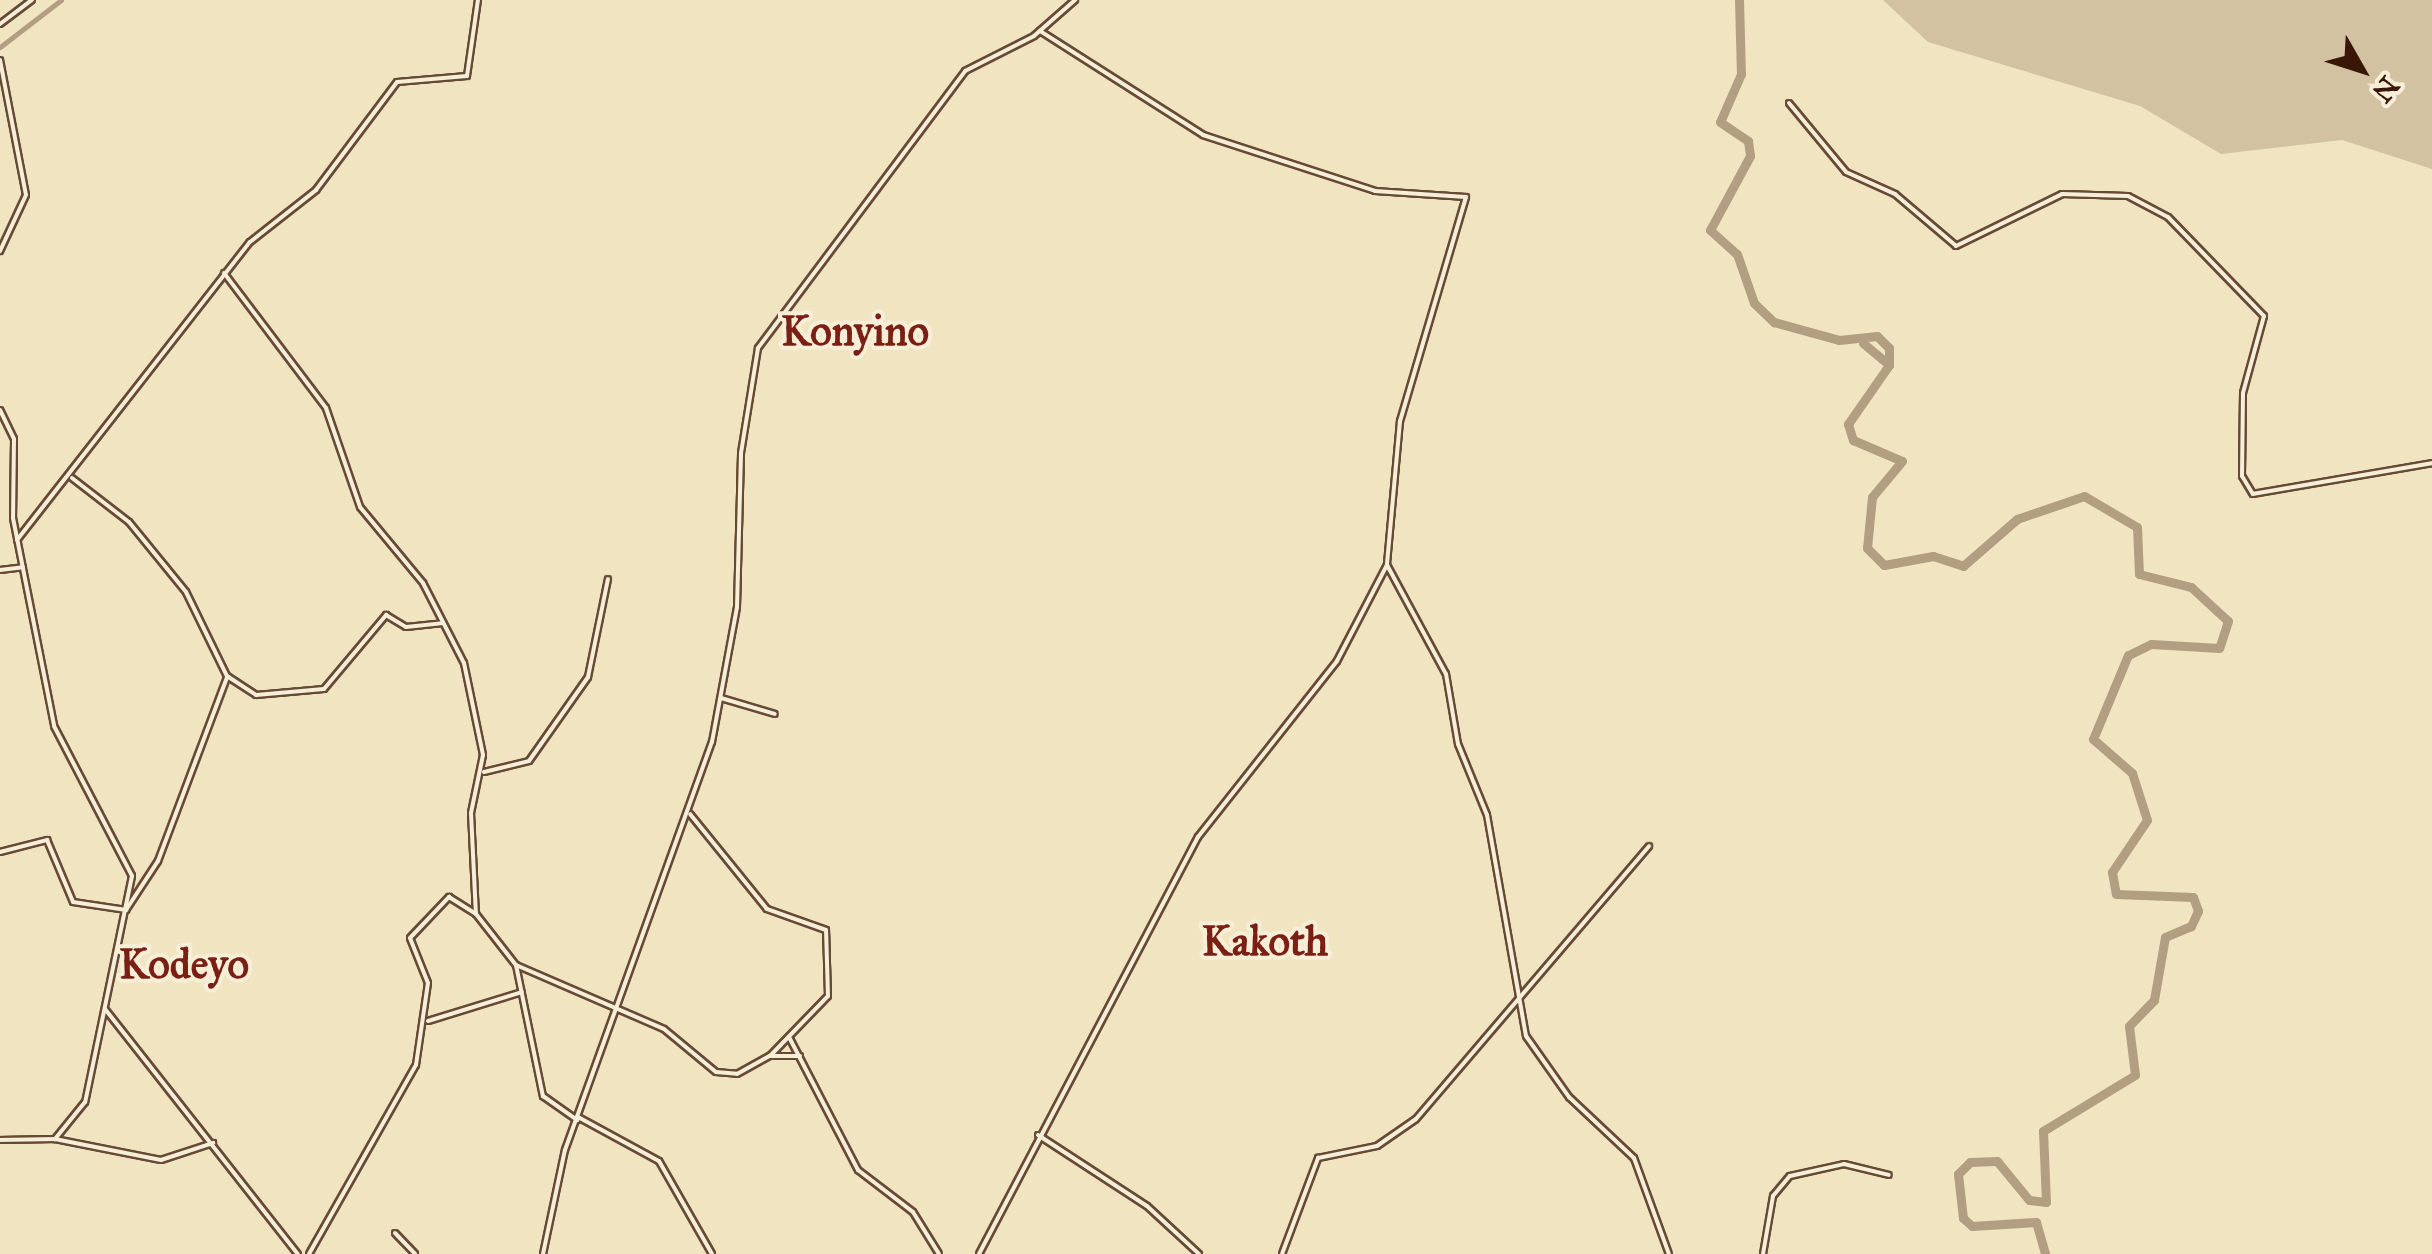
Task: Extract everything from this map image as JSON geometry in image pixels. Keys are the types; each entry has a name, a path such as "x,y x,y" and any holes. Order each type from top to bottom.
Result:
{"street":[{"path":"0,24 32,0"},
{"path":"18,540 72,478 224,273 316,190 402,77 467,76 478,0"},
{"path":"543,1254 577,1118 688,813 721,698 739,584 741,453 761,342 964,71 1040,32 1074,0"},
{"path":"979,1254 1038,1135 1090,1056 1198,837 1337,661 1387,565 1400,421 1466,197 1374,192 1203,136 1040,32"},
{"path":"0,60 26,186 0,251"},
{"path":"1789,103 1846,172 1895,194 1960,246 2062,194 2128,196 2168,217 2264,316 2243,393 2242,476 2253,494 2432,462"},
{"path":"224,273 326,408 360,507 423,583 464,663 483,772 471,814 476,914"},
{"path":"0,410 14,439 18,540 57,737 121,844 132,876 92,1088 56,1139"},
{"path":"72,478 102,494 186,592 228,676 256,695 316,693 386,615 406,627 443,623"},
{"path":"1387,565 1446,674 1458,744 1487,815 1517,1005 1546,1070 1634,1158 1668,1254"},
{"path":"0,570 24,567"},
{"path":"483,772 529,761 588,676 608,579"},
{"path":"126,910 158,861 228,676"},
{"path":"721,698 775,714"},
{"path":"516,965 664,1029 716,1072 737,1074 770,1056 828,996 826,930 766,908 688,813"},
{"path":"0,852 47,840 73,902 126,910"},
{"path":"1282,1254 1322,1154 1393,1140 1517,1005 1649,846"},
{"path":"309,1254 416,1066 428,1021 428,967 410,938 449,896 476,914 516,965 543,1096 658,1161 712,1254"},
{"path":"428,1021 522,992"},
{"path":"104,1010 213,1140 298,1254"},
{"path":"790,1037 858,1170 913,1212 938,1254"},
{"path":"770,1056 800,1056"},
{"path":"0,1132 161,1160 213,1140"},
{"path":"0,1140 8,1134"},
{"path":"1038,1135 1147,1206 1198,1254"},
{"path":"1763,1254 1773,1196 1790,1176 1844,1164 1889,1175"},
{"path":"395,1233 415,1254"}],"shaded area":[{"path":"1883,0 2432,0 2432,169 2342,140 2221,154 2140,106 1928,42"}],"waterway":[{"path":"0,47 61,0"},
{"path":"1739,0 1741,74 1720,122 1748,141 1750,156 1710,230 1737,254 1754,303 1774,322 1839,340 1877,336 1889,348 1889,365 1848,424 1853,440 1902,461 1872,497 1867,548 1884,565 1933,556 1963,566 2017,519 2084,496 2137,527 2139,574 2191,587 2228,621 2219,648 2151,644 2128,655 2093,739 2132,773 2147,820 2112,872 2116,894 2193,897 2198,911 2191,926 2165,937 2154,1000 2129,1026 2135,1075 2043,1131 2046,1202 2029,1200 1997,1161 1970,1162 1958,1174 1963,1218 1972,1226 2036,1222 2045,1254"},
{"path":"1863,343 1889,365"}],"district":[{"name":"Konyino","path":"855,331"},
{"name":"Kakoth","path":"1265,941"},
{"name":"Kodeyo","path":"184,964"}]}
